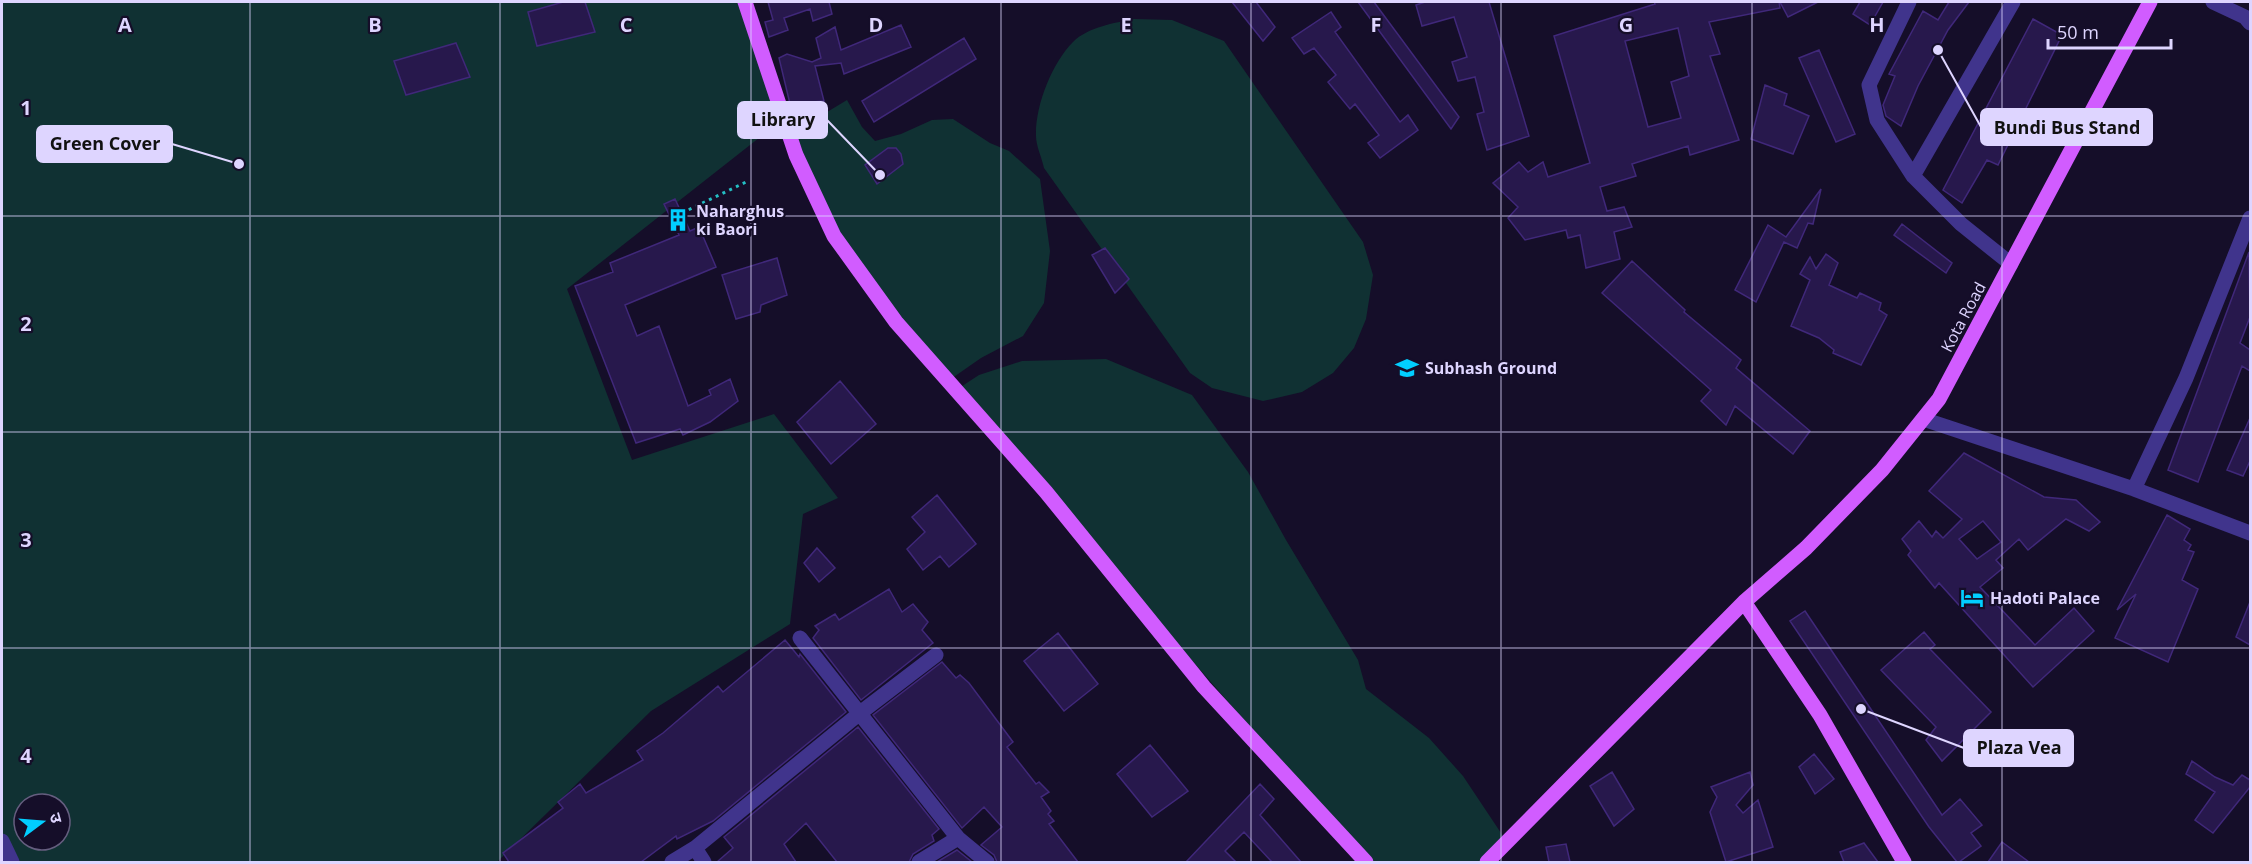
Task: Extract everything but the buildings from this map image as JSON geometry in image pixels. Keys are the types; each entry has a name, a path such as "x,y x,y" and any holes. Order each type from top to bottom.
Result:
{"main road":[{"path":"745,2 796,155 805,175 834,236 896,322 1046,492 1204,687 1366,862"},
{"name":"Kota Road","path":"1486,862 1744,602 1806,548 1882,470 1939,399 2150,2"},
{"path":"1744,602 1820,715 1904,862"}],"street":[{"path":"1909,2 1869,85 1877,120 1913,176 1961,224 2011,264"},
{"path":"1913,176 2013,2"},
{"path":"2213,2 2245,17 2250,23"},
{"path":"2134,489 2186,378 2250,218"},
{"path":"1923,419 2134,489 2250,533"},
{"path":"800,638 958,838 987,862"},
{"path":"672,862 695,848 860,712 936,655"},
{"path":"919,862 958,838"},
{"path":"2,841 12,862"},
{"path":"695,848 704,862"}],"path":[{"path":"682,213 748,181"}],"green space":[{"path":"2,2 747,2 783,119 567,289 632,460 774,414 838,498 803,514 790,624 651,711 497,862 15,862 2,832"},
{"path":"1134,19 1172,20 1224,41 1363,242 1373,275 1366,319 1354,348 1333,373 1302,392 1263,401 1212,388 1190,373 1044,168 1036,140 1036,124 1046,86 1058,61 1073,42 1086,33 1102,26"},
{"path":"847,100 862,127 875,141 901,134 932,120 953,119 990,143 1009,151 1040,179 1050,251 1044,303 1023,336 981,358 948,381 834,236 789,135"},
{"path":"1106,359 1192,395 1248,472 1358,660 1366,689 1429,738 1463,776 1507,842 1487,862 1368,862 956,390 979,375 1022,361"}],"place":[{"name":"Bundi Bus Stand","path":"1938,50"},
{"name":"Green Cover","path":"239,164"},
{"name":"Library","path":"880,175"},
{"name":"Naharghus ki Baori","path":"678,220"},
{"name":"Subhash Ground","path":"1407,368"},
{"name":"Hadoti Palace","path":"1972,598"},
{"name":"Plaza Vea","path":"1861,709"}]}
